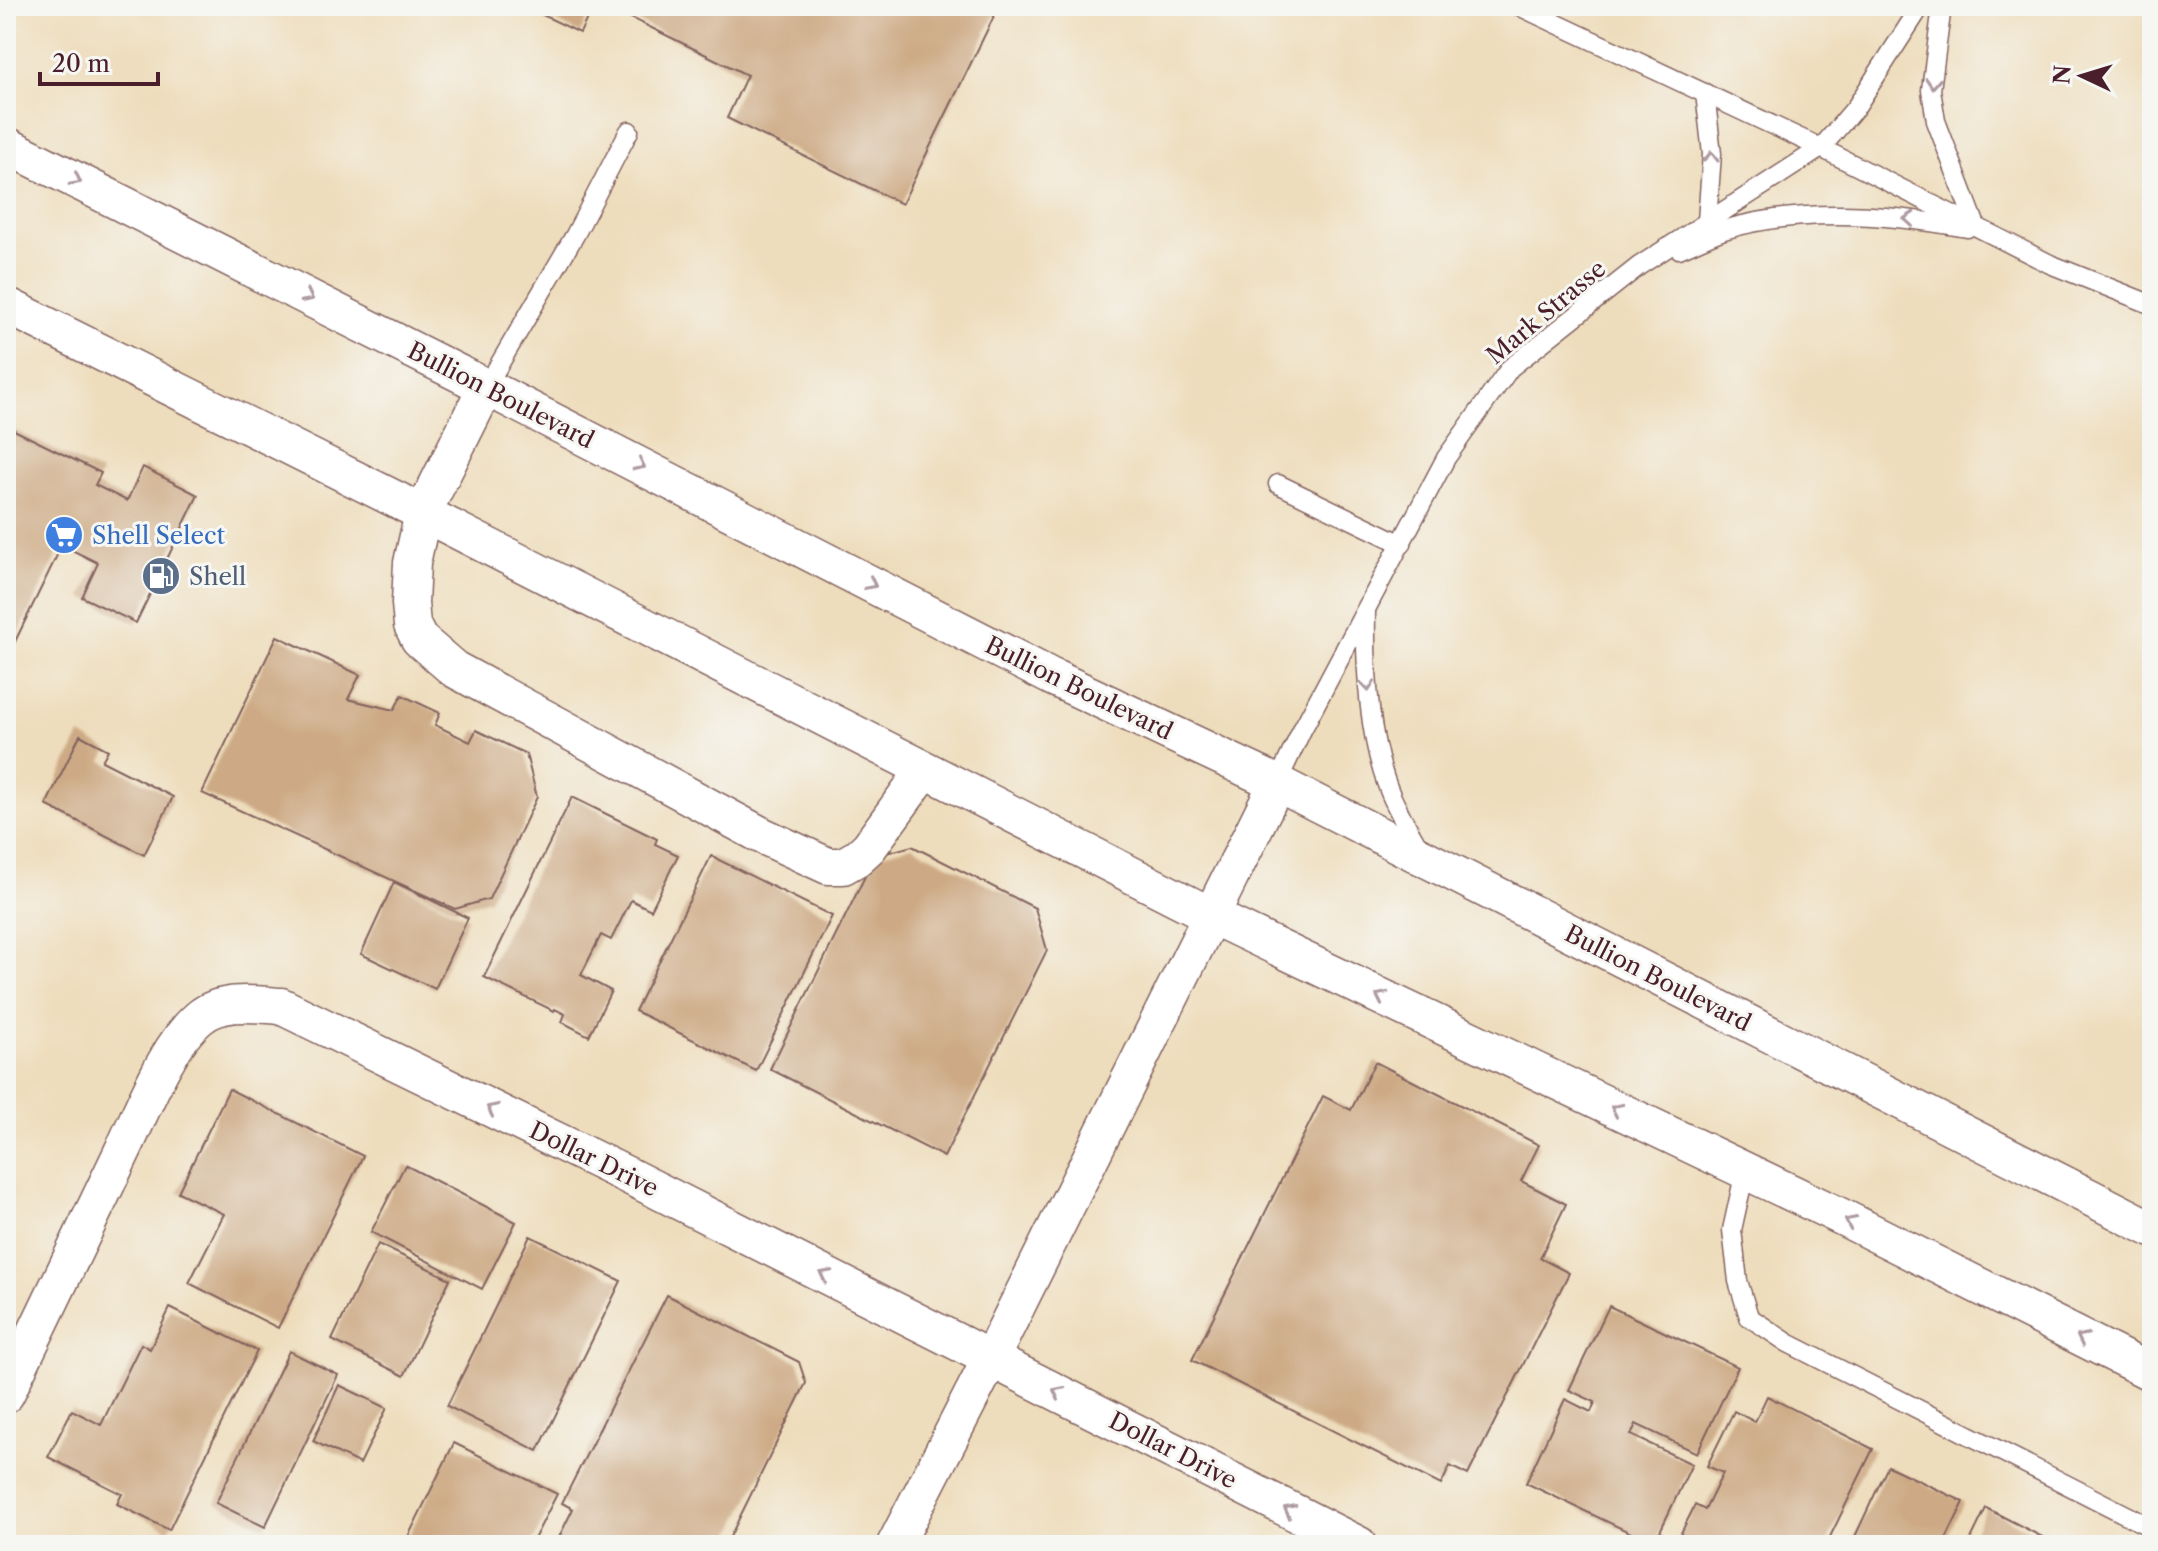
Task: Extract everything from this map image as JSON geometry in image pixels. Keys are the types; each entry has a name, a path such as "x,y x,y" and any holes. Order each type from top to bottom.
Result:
{"street":[{"name":"Bullion Boulevard","path":"6,145 1052,677 1277,783 2152,1229"},
{"path":"6,305 423,513 1210,915 1745,1171 2152,1373"},
{"path":"486,387 423,513 412,563 412,625 419,639 431,650 454,669 761,835 828,866 843,866 869,847 924,771"},
{"path":"895,1545 1277,783"},
{"name":"Dollar Drive","path":"6,1394 178,1040 200,1016 221,1007 242,1003 281,1006 627,1175 1359,1545"}],"lane":[{"path":"1519,6 1821,148 2050,264 2150,304"},
{"name":"Mark Strasse","path":"1277,783 1446,458 1510,368 1639,266 1821,148 1856,107 1921,6"},
{"path":"1942,6 1931,90 1936,121 1981,228"},
{"path":"1705,93 1712,154 1707,221"},
{"path":"486,387 575,235 629,131"},
{"path":"1639,266 1725,230 1796,217 1858,215 1981,228"},
{"path":"1278,484 1402,544"},
{"path":"1366,608 1365,655 1380,755 1389,790 1425,860"},
{"path":"1745,1171 1732,1230 1738,1281 1749,1317 1788,1343 2152,1528"}],"building":[{"path":"524,6 593,6 580,33"},
{"path":"607,6 999,6 902,204 727,118 747,75"},
{"path":"6,426 101,473 95,485 127,501 143,467 198,495 136,623 82,597 98,563 62,545 6,660"},
{"path":"277,636 360,675 348,699 394,710 402,695 440,713 435,725 470,742 476,730 526,754 537,797 489,899 455,909 202,793"},
{"path":"80,735 108,750 102,761 173,797 144,855 46,805"},
{"path":"572,797 657,839 655,844 678,855 651,910 631,900 611,940 601,935 581,975 611,991 589,1036 562,1022 565,1014 484,977"},
{"path":"912,846 1035,908 1047,950 944,1157 770,1069 875,856"},
{"path":"711,856 832,916 756,1071 635,1011"},
{"path":"394,882 468,918 435,989 361,954"},
{"path":"1375,1062 1539,1145 1521,1181 1566,1204 1540,1258 1569,1273 1468,1475 1450,1466 1441,1485 1192,1360 1323,1096 1351,1110"},
{"path":"229,1089 363,1156 278,1328 189,1283 224,1214 178,1192"},
{"path":"405,1165 516,1222 482,1289 371,1232"},
{"path":"530,1236 621,1281 538,1451 447,1406"},
{"path":"378,1244 450,1279 404,1376 332,1340"},
{"path":"667,1295 799,1362 806,1383 726,1545 555,1545 573,1509 562,1503"},
{"path":"1609,1306 1738,1367 1697,1453 1636,1424 1631,1435 1692,1464 1654,1544 1526,1483 1565,1399 1591,1412 1595,1402 1569,1390"},
{"path":"170,1308 257,1351 169,1530 117,1504 122,1494 48,1457 72,1410 101,1425 141,1344 150,1349"},
{"path":"289,1351 338,1375 265,1527 216,1503"},
{"path":"339,1385 387,1408 360,1464 313,1441"},
{"path":"1767,1396 1873,1449 1826,1545 1675,1545 1695,1505 1705,1510 1723,1473 1707,1466 1734,1411 1755,1422"},
{"path":"454,1443 557,1494 531,1545 404,1545"},
{"path":"1888,1466 1964,1502 1943,1545 1851,1545"},
{"path":"1986,1508 2058,1545 1968,1545"}],"place":[{"name":"Shell Select","path":"64,535"},
{"name":"Shell","path":"161,576"}]}
